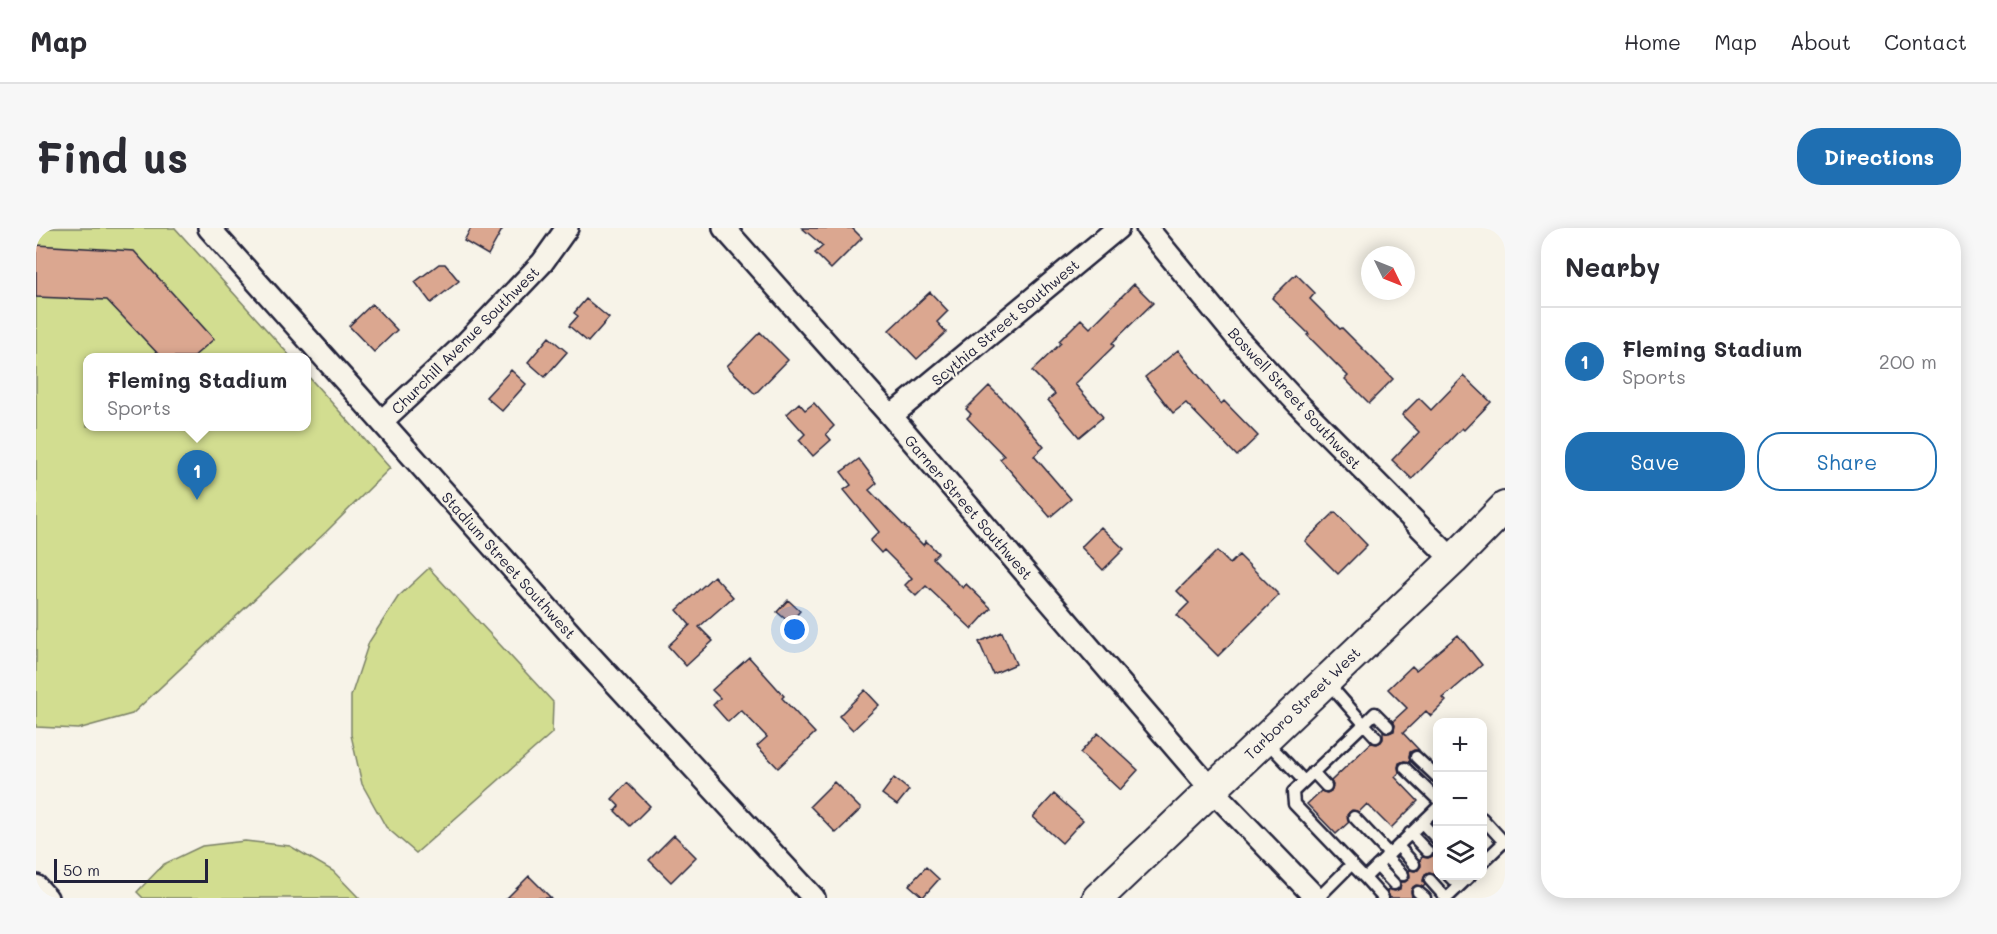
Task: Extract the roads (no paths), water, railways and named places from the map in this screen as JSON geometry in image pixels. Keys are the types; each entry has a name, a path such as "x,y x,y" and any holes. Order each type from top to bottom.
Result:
{"main road":[{"name":"Tarboro Street West","path":"1098,898 1453,560 1505,507"}],"street":[{"name":"Stadium Street Southwest","path":"209,228 584,649 814,898"},
{"name":"Churchill Avenue Southwest","path":"382,421 474,335 542,263 567,228"},
{"name":"Garner Street Southwest","path":"724,228 891,416 1211,789 1317,898"},
{"name":"Scythia Street Southwest","path":"891,416 1118,228"},
{"name":"Boswell Street Southwest","path":"1147,228 1254,357 1453,560"},
{"path":"36,886 47,898"}],"lane":[{"path":"1325,681 1376,737"},
{"path":"1383,898 1293,804 1293,792 1375,713 1388,726"},
{"path":"1264,739 1304,781"},
{"path":"1416,757 1433,774"},
{"path":"1405,768 1433,796"},
{"path":"1313,772 1326,786"},
{"path":"1365,878 1410,833 1433,815"},
{"path":"1354,817 1403,875"},
{"path":"1422,823 1433,835"},
{"path":"1487,823 1504,842 1487,854"},
{"path":"1410,833 1427,852"},
{"path":"1398,846 1414,864"},
{"path":"1317,898 1352,864"},
{"path":"1377,866 1394,884"},
{"path":"1430,880 1447,898 1465,880"},
{"path":"1453,880 1459,886"}],"place":[{"name":"Fleming Stadium","path":"197,500"}]}
